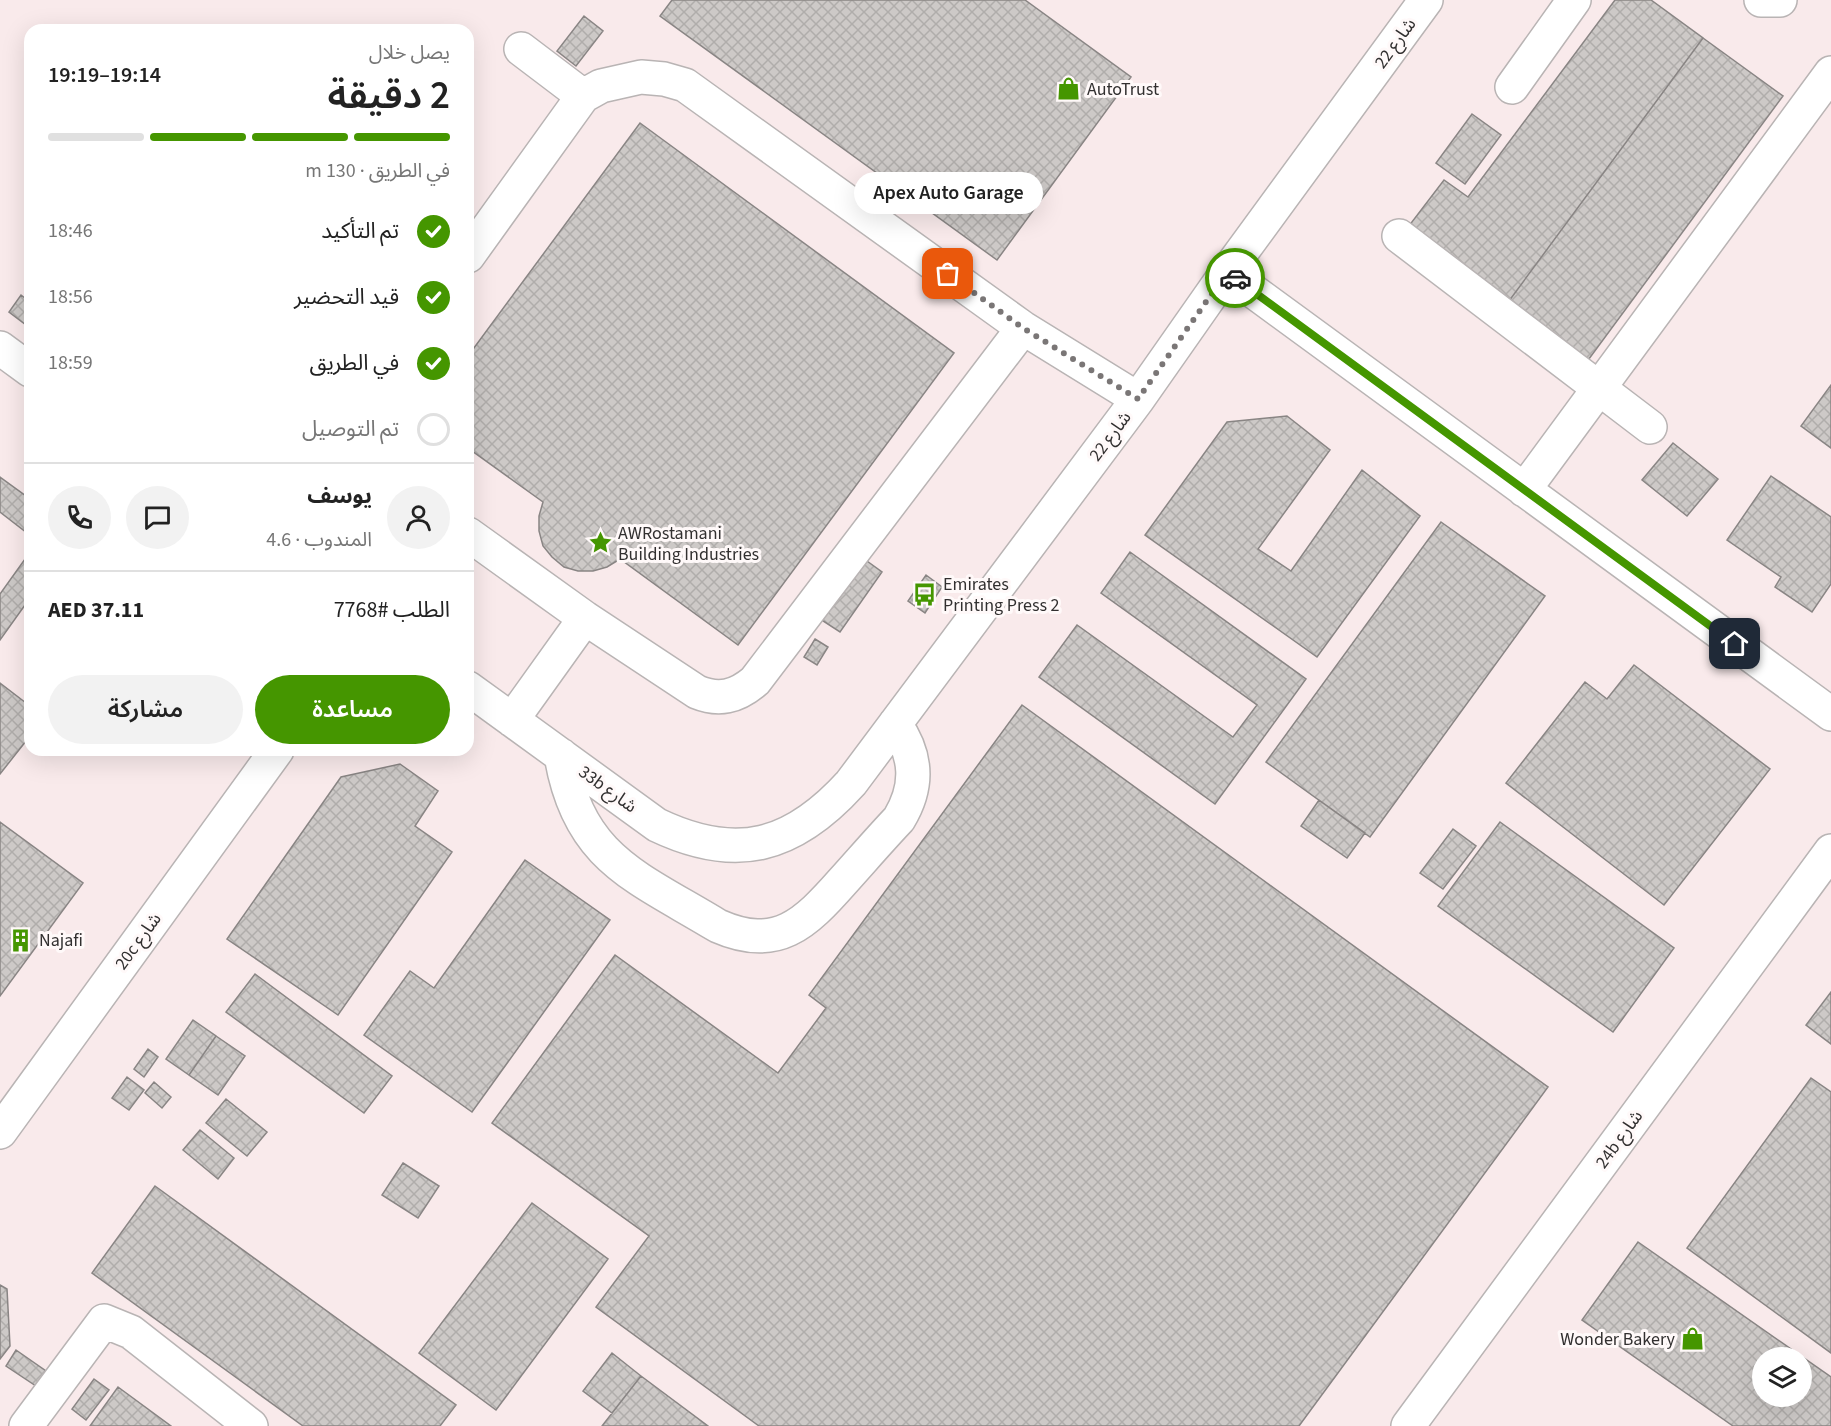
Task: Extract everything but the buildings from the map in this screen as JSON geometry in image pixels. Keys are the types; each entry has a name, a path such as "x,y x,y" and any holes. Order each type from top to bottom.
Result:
{"street":[{"name":"شارع 22","path":"765,843 790,833 833,803 895,724 1138,399 1227,272 1426,0"},
{"path":"1512,87 1574,0"},
{"path":"1761,0 1780,0"},
{"path":"521,49 583,96"},
{"path":"1524,490 1831,73"},
{"path":"474,248 583,96 611,83 641,77 664,79 685,85 1023,328 1138,399"},
{"path":"1399,236 1650,427"},
{"path":"1227,272 1831,714"},
{"path":"474,538 585,618 697,692 722,697 745,689 762,671 1023,328"},
{"path":"0,348 24,366"},
{"path":"512,720 585,618"},
{"name":"33b شارع","path":"474,692 657,825 677,834 720,845 765,843"},
{"path":"561,755 572,802 582,823 614,862 718,926 744,935 771,935 785,932 810,917 899,819 907,805 915,774 906,739 895,724"},
{"name":"20c شارع","path":"0,1132 273,756"},
{"name":"24b شارع","path":"1408,1426 1831,851"},
{"path":"27,1426 104,1321 131,1332 251,1426"}],"shaded area":[{"path":"0,0 1831,0 1831,1426 0,1426"}],"way so far":[{"path":"948,274 1023,328 1138,399 1227,272 1235,278"}],"place":[{"name":"AutoTrust","path":"1069,89"},
{"name":"Apex Auto Garage","path":"948,274"},
{"name":"AWRostamani Building Industries","path":"600,543"},
{"name":"Emirates Printing Press 2","path":"925,594"},
{"name":"Najafi","path":"21,940"},
{"name":"Wonder Bakery","path":"1693,1339"}],"route":[{"path":"1235,278 1735,644"}]}
